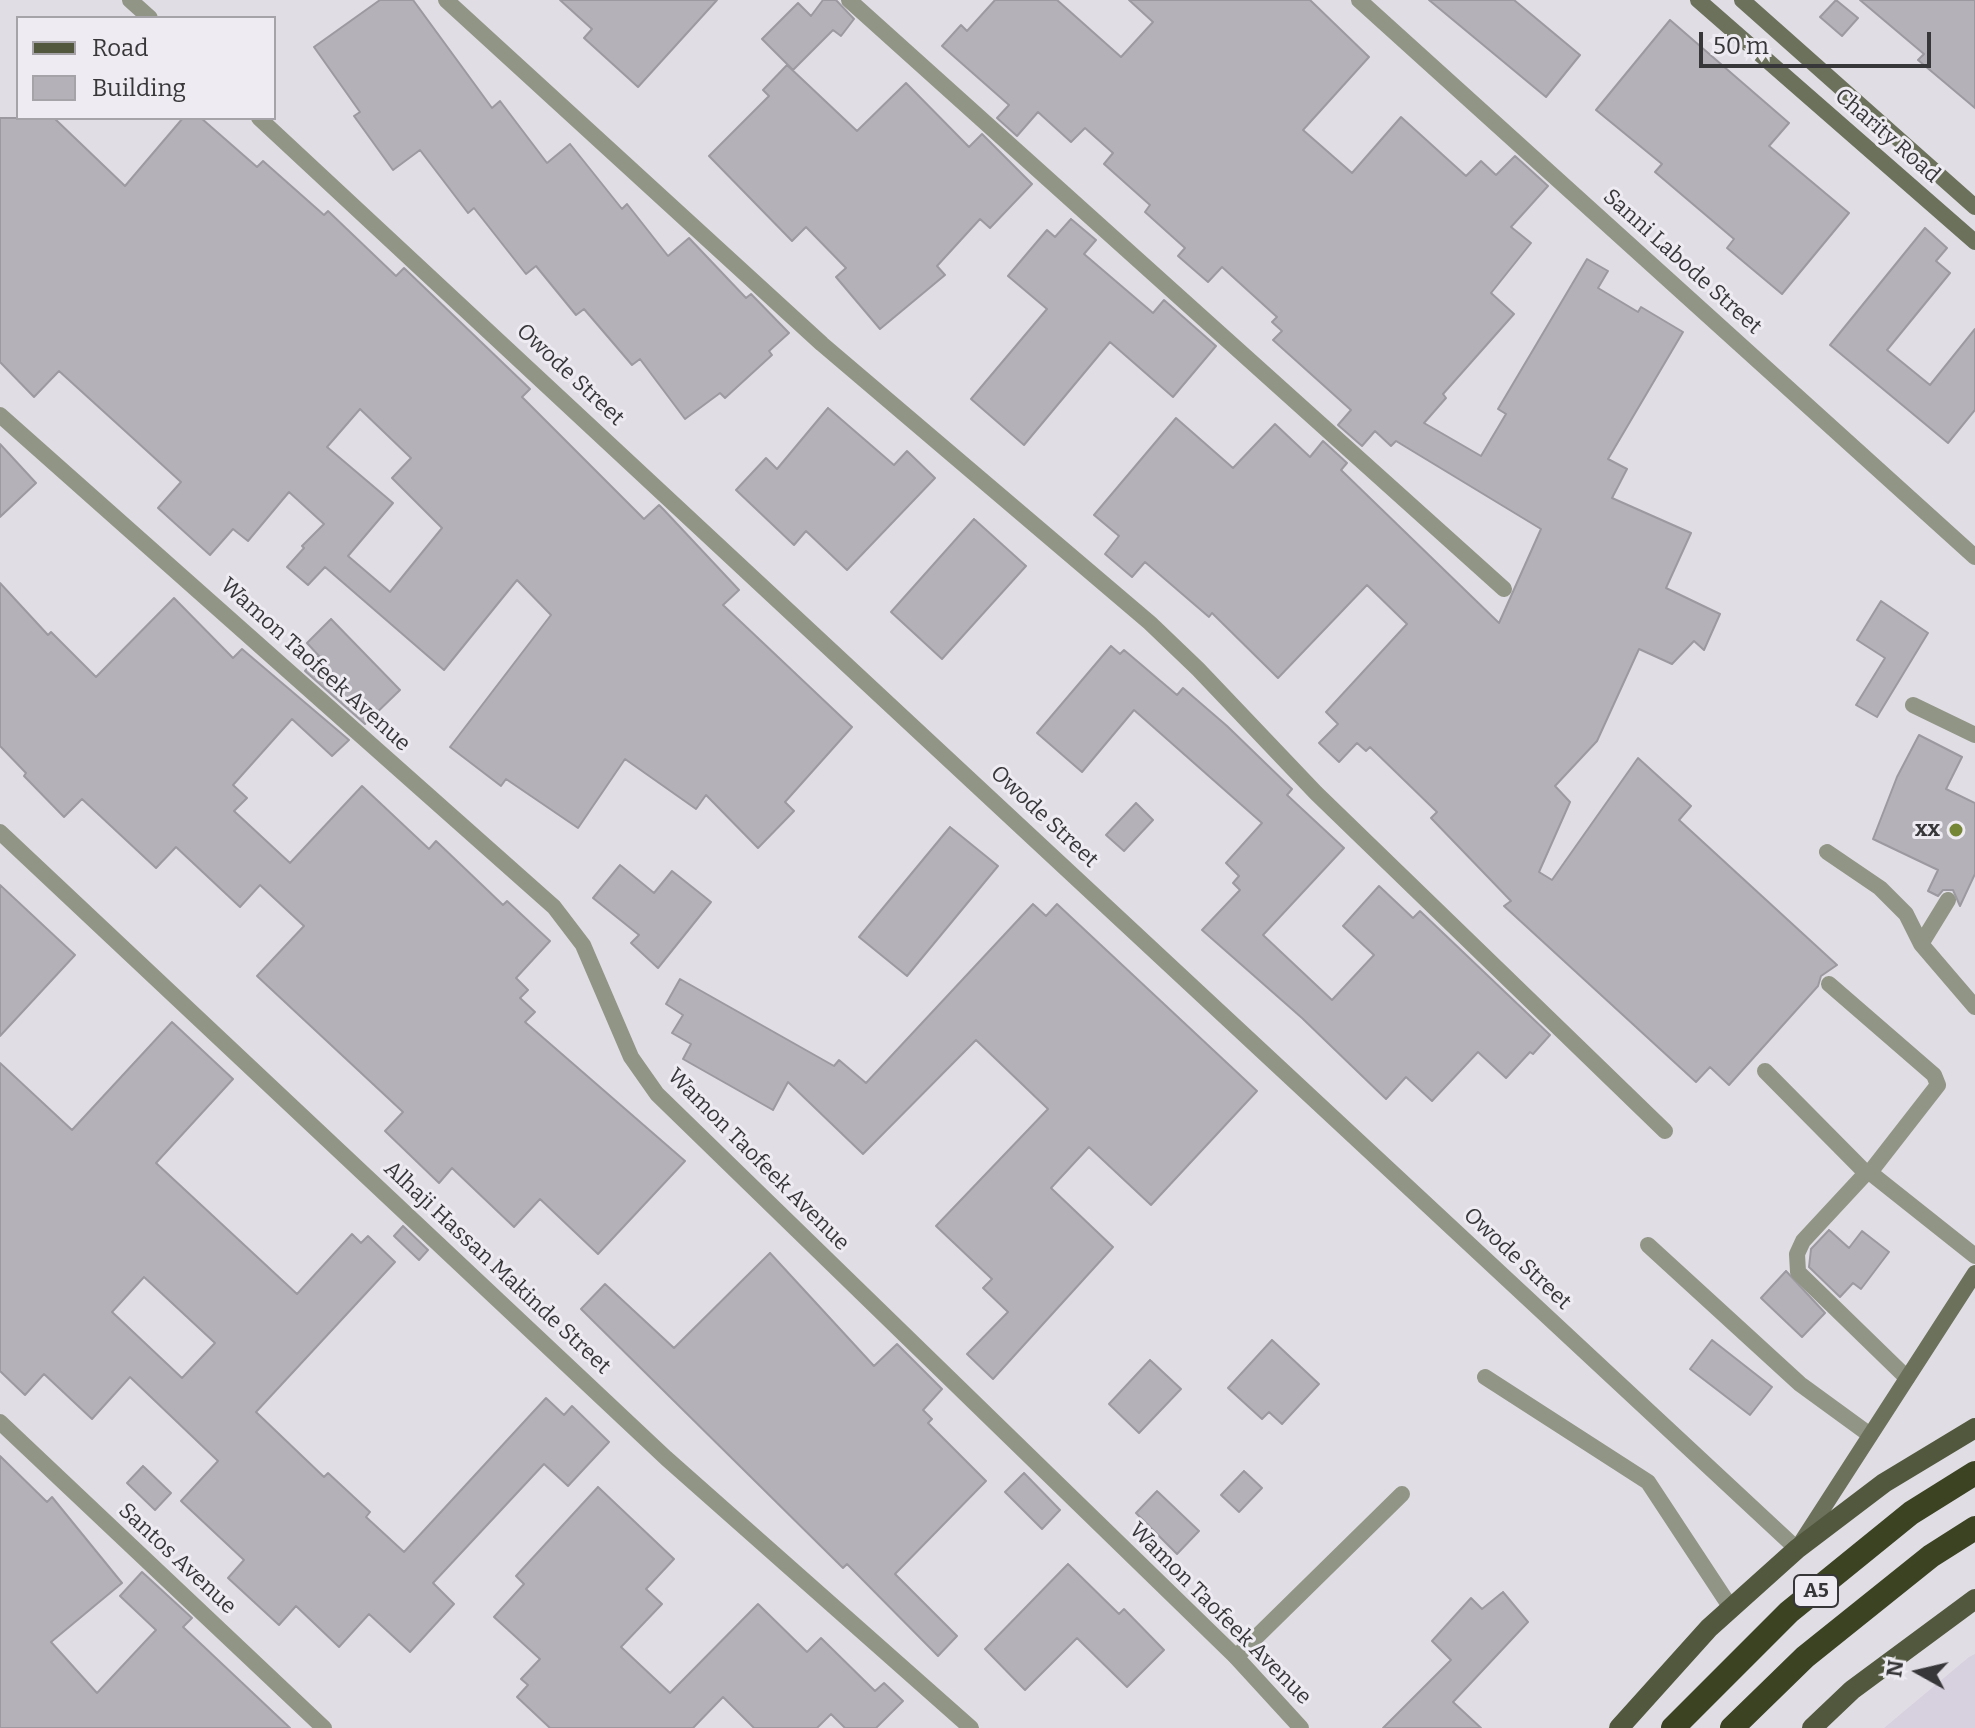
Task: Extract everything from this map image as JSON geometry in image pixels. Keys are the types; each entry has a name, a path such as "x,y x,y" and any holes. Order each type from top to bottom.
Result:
{"highway":[{"name":"A5","path":"1673,1728 1789,1612 1911,1513 1975,1473"},
{"name":"A5","path":"1732,1728 1817,1648 1931,1556 1975,1528"}],"main road":[{"path":"1619,1728 1731,1608 1797,1549 1884,1483 1975,1428"},
{"path":"1812,1728 1852,1690 1975,1599"}],"street":[{"path":"130,0 148,16"},
{"path":"446,0 822,344 1159,632 1316,793 1665,1131"},
{"path":"849,0 1504,589"},
{"name":"Sanni Labode Street","path":"1359,0 1975,557"},
{"name":"Charity Road","path":"1698,0 1975,242"},
{"name":"Charity Road","path":"1742,0 1975,207"},
{"name":"Owode Street","path":"261,120 1797,1549"},
{"name":"Wamon Taofeek Avenue","path":"0,415 554,907 583,945 631,1057 657,1094 1236,1657 1301,1728"},
{"path":"1913,705 1975,735"},
{"name":"Alhaji Hassan Makinde Street","path":"0,832 666,1458 971,1728"},
{"path":"1827,852 1880,888 1906,914 1921,944 1975,1007"},
{"path":"1921,944 1948,900"},
{"path":"1829,984 1934,1075 1938,1085 1868,1172 1803,1241 1797,1254 1798,1272 1907,1378"},
{"path":"1765,1071 1868,1172 1975,1256"},
{"path":"1648,1245 1800,1384 1870,1435"},
{"path":"1797,1549 1975,1273"},
{"path":"1485,1377 1648,1482 1731,1608"},
{"name":"Santos Avenue","path":"0,1422 324,1728"},
{"path":"1236,1657 1402,1494"}],"shaded area":[{"path":"1975,1654 1975,1728 1884,1728 1969,1657"}],"building":[{"path":"380,0 413,0 492,108 500,101 547,163 570,144 622,209 627,204 668,256 689,238 746,298 751,294 789,333 769,351 772,355 725,398 720,393 685,419 640,359 632,365 584,309 576,315 536,266 526,274 474,208 468,213 420,150 393,170 354,116 360,112 314,47"},
{"path":"560,0 717,0 638,87 584,38 592,29"},
{"path":"823,0 836,0 854,19 841,36 833,30 793,70 762,39 798,3 811,16"},
{"path":"995,0 1057,0 1121,57 1153,22 1129,0 1310,0 1369,57 1303,130 1352,173 1401,117 1466,176 1481,161 1496,175 1515,156 1548,186 1511,227 1531,243 1491,293 1514,314 1443,394 1446,398 1424,423 1481,456 1506,414 1498,409 1587,259 1608,271 1598,288 1638,312 1641,307 1683,332 1608,459 1627,469 1612,498 1691,533 1666,588 1720,614 1704,650 1694,641 1672,664 1639,649 1597,741 1555,786 1570,802 1539,872 1552,880 1638,758 1691,806 1679,820 1837,965 1821,976 1818,986 1729,1085 1710,1067 1696,1082 1504,906 1511,901 1431,818 1437,812 1370,747 1366,751 1357,743 1339,762 1319,743 1338,724 1326,712 1407,624 1367,585 1278,678 1212,613 1209,617 1145,562 1132,577 1105,554 1119,536 1094,515 1176,418 1233,468 1275,424 1310,457 1323,441 1347,463 1341,470 1499,623 1541,529 1396,441 1391,446 1375,431 1362,446 1338,425 1351,410 1273,340 1282,331 1272,322 1277,317 1222,267 1208,282 1178,256 1185,248 1145,212 1150,205 1104,164 1113,153 1085,128 1071,142 1038,112 1017,136 997,118 1009,105 942,46 961,25 967,31"},
{"path":"1429,0 1514,0 1580,55 1546,97"},
{"path":"1836,0 1858,18 1842,36 1820,17"},
{"path":"1860,0 1975,0 1975,108 1918,60 1924,54"},
{"path":"1670,20 1789,123 1769,146 1849,213 1782,294 1727,248 1734,239 1655,172 1662,164 1596,110"},
{"path":"787,65 857,131 906,83 969,147 982,134 1032,184 990,228 980,219 937,266 945,275 880,329 836,277 846,268 806,227 792,241 709,156 769,96 763,90"},
{"path":"0,118 56,120 125,186 181,120 203,120 257,167 263,161 324,215 328,211 396,276 404,268 530,389 522,397 644,519 659,505 739,590 723,605 852,727 785,802 794,811 758,848 706,795 696,809 625,759 578,828 506,779 501,786 450,747 551,615 517,580 444,670 325,567 308,585 287,567 324,524 289,492 248,541 233,529 210,555 158,508 181,482 59,371 34,397 0,362","holes":["360,409 411,458 392,478 442,528 390,592 348,556 393,503 327,447"]},
{"path":"1071,219 1096,240 1084,254 1153,313 1164,300 1216,346 1173,397 1110,342 1024,445 971,399 1047,309 1008,276 1047,230 1055,237"},
{"path":"1925,228 1947,248 1936,261 1950,273 1887,350 1930,385 1975,329 1975,410 1948,443 1830,345"},
{"path":"828,408 894,465 907,451 935,478 847,570 806,531 794,545 736,490 766,458 777,469"},
{"path":"0,444 36,483 0,517"},
{"path":"974,519 1026,566 942,659 891,612"},
{"path":"0,583 48,635 51,632 96,677 174,598 233,658 242,649 349,740 332,756 292,719 233,785 247,798 234,811 290,863 362,786 429,849 436,841 503,905 507,901 550,941 516,978 528,990 520,998 535,1012 525,1022 685,1161 598,1254 540,1199 514,1227 452,1168 439,1183 385,1131 403,1112 257,976 304,926 260,885 240,907 176,847 156,868 82,799 64,817 24,776 26,773 0,746"},
{"path":"1881,601 1928,633 1877,717 1856,705 1885,658 1857,640"},
{"path":"331,619 400,690 365,724 305,671 319,656 307,643"},
{"path":"1111,646 1120,654 1124,650 1177,695 1183,688 1227,726 1292,789 1287,795 1344,848 1263,935 1332,1000 1374,955 1343,926 1379,886 1413,918 1420,911 1550,1035 1533,1054 1530,1052 1506,1078 1478,1052 1432,1101 1406,1077 1386,1099 1302,1018 1202,930 1240,890 1233,883 1239,876 1226,863 1262,823 1134,710 1082,772 1037,733"},
{"path":"1919,735 1962,757 1946,789 1975,803 1975,874 1960,906 1953,890 1943,890 1938,896 1928,891 1938,870 1873,839 1897,777"},
{"path":"1136,803 1153,820 1124,851 1106,835"},
{"path":"950,827 998,866 907,976 859,937"},
{"path":"620,865 654,893 672,871 711,902 658,968 631,943 639,935 593,898"},
{"path":"0,885 75,955 0,1036"},
{"path":"1033,904 1046,916 1057,904 1257,1091 1151,1205 1089,1147 1051,1188 1113,1247 993,1379 967,1354 1008,1312 983,1288 992,1279 936,1226 1048,1109 976,1040 863,1154 788,1082 773,1110 683,1059 691,1044 672,1033 683,1015 666,1004 680,979 834,1066 839,1060 866,1083"},
{"path":"172,1022 233,1079 156,1163 297,1294 352,1234 361,1243 368,1236 395,1262 256,1412 324,1477 328,1473 370,1512 366,1517 404,1552 546,1398 564,1415 572,1406 609,1442 568,1486 544,1464 433,1583 454,1604 410,1652 369,1614 339,1647 296,1606 279,1625 228,1578 244,1560 181,1501 218,1461 130,1377 92,1419 44,1374 25,1395 0,1371 0,1063 72,1130","holes":["144,1277 215,1343 182,1378 112,1312"]},
{"path":"403,1226 428,1250 419,1260 394,1236"},
{"path":"1829,1230 1849,1248 1862,1231 1889,1252 1861,1289 1853,1283 1840,1297 1809,1267 1811,1249"},
{"path":"770,1253 874,1366 897,1344 942,1389 923,1410 932,1419 928,1423 986,1481 895,1574 957,1636 938,1656 847,1564 843,1568 581,1309 605,1284 674,1348"},
{"path":"1786,1271 1825,1313 1802,1337 1761,1298"},
{"path":"1272,1340 1319,1384 1282,1424 1269,1412 1262,1419 1228,1388"},
{"path":"1712,1340 1772,1387 1750,1415 1690,1369"},
{"path":"1150,1360 1181,1389 1139,1433 1109,1404"},
{"path":"0,1456 47,1502 52,1497 122,1583 51,1642 97,1693 156,1630 120,1596 142,1572 192,1618 183,1627 290,1728 0,1728"},
{"path":"143,1466 171,1493 155,1510 127,1483"},
{"path":"1244,1471 1262,1488 1239,1512 1221,1495"},
{"path":"1024,1473 1060,1510 1042,1529 1005,1492"},
{"path":"598,1487 674,1559 646,1589 662,1604 621,1647 670,1693 758,1604 807,1652 821,1638 875,1691 884,1683 903,1701 876,1728 845,1728 831,1714 817,1728 754,1728 723,1697 693,1728 550,1728 517,1697 528,1685 521,1679 540,1659 494,1617 524,1584 516,1576"},
{"path":"1157,1491 1199,1531 1177,1554 1136,1513"},
{"path":"1068,1564 1119,1614 1124,1609 1164,1650 1127,1687 1077,1638 1025,1690 985,1649"},
{"path":"1503,1592 1528,1622 1453,1702 1481,1728 1383,1728 1451,1660 1432,1641 1471,1598 1482,1609"}],"place":[{"name":"xx","path":"1956,830"}]}
